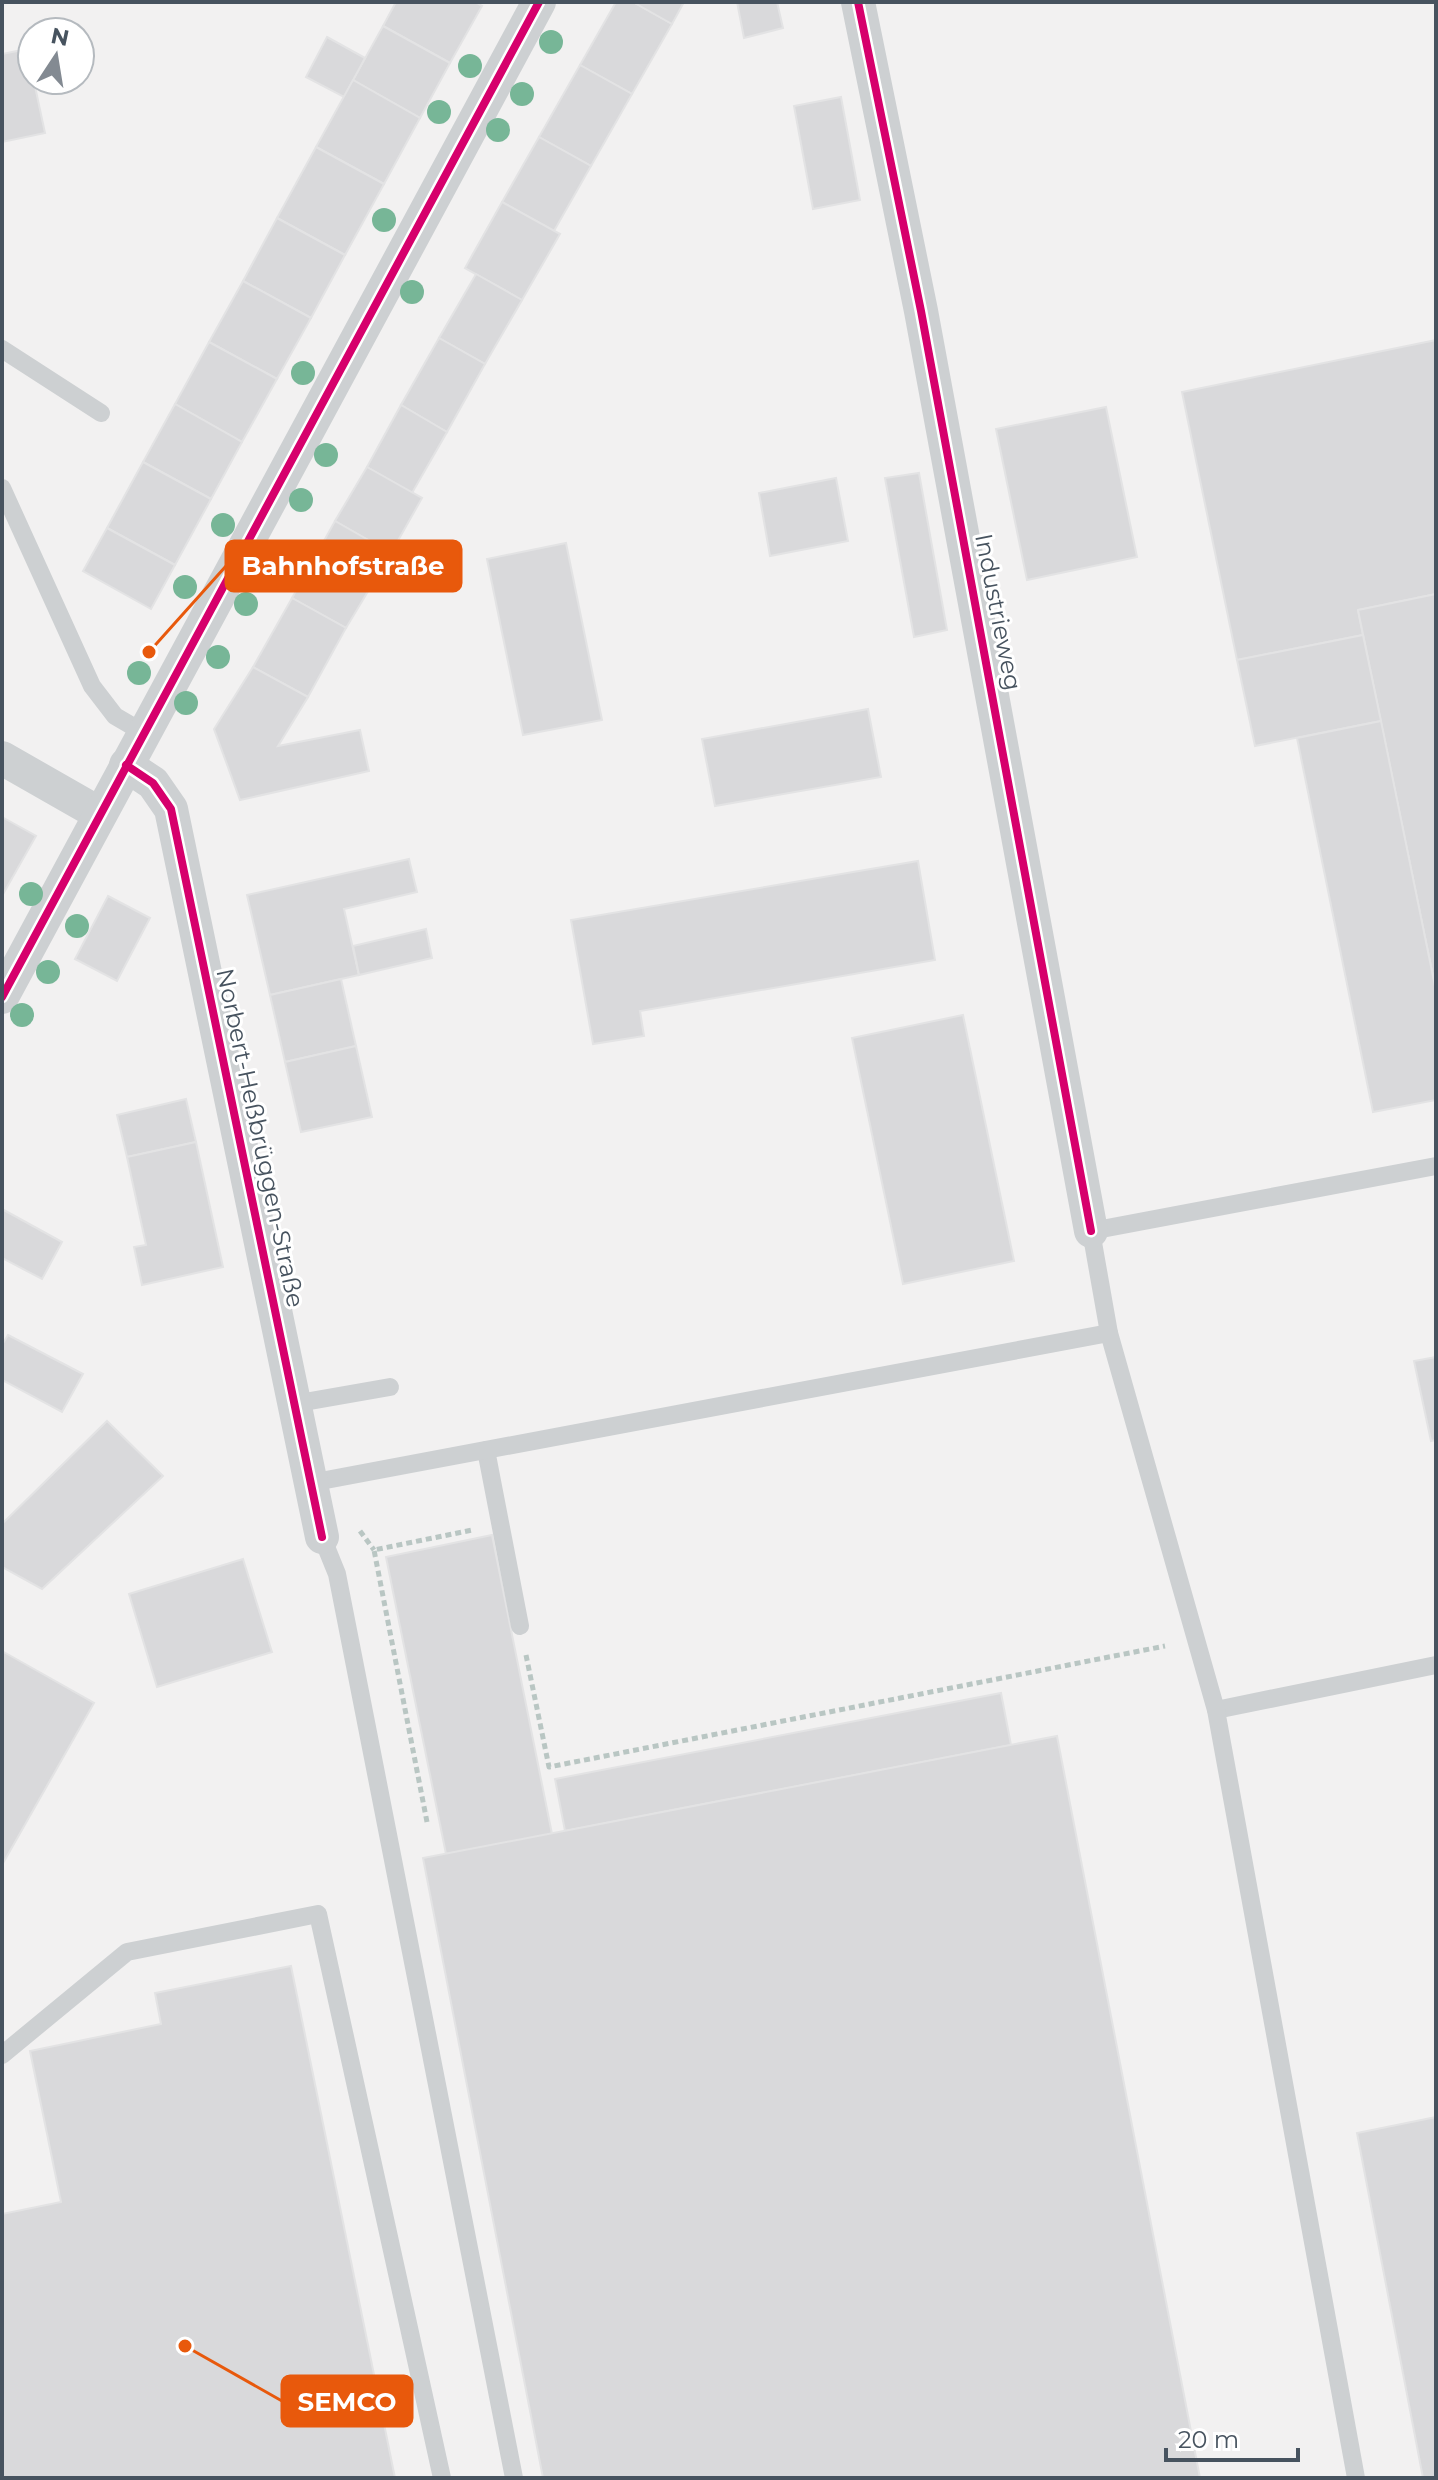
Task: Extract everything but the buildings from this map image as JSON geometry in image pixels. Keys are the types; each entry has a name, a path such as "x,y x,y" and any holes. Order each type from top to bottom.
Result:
{"street":[{"path":"2,997 539,2"},
{"name":"Industrieweg","path":"858,2 924,326 1091,1231"},
{"path":"2,758 100,814"},
{"name":"Norbert-Heßbrüggen-Straße","path":"126,765 153,783 171,809 322,1537"}],"lane":[{"path":"2,349 101,413"},
{"path":"2,488 92,686 115,716 144,733"},
{"path":"1356,2478 1216,1710 1109,1333 1091,1231 1436,1166"},
{"path":"310,1483 1109,1333"},
{"path":"293,1404 390,1387"},
{"path":"486,1450 520,1626"},
{"path":"322,1537 337,1574 514,2478"},
{"path":"1216,1710 1436,1665"},
{"path":"2,2055 127,1952 318,1914 442,2478"}],"path":[{"path":"374,1550 500,1524"},
{"path":"355,1528 366,1534 374,1550 427,1822"},
{"path":"520,1626 549,1767 1196,1639"}],"cycle path":[{"path":"2,997 539,2"},
{"path":"858,2 921,311 1091,1231"},
{"path":"126,765 153,783 171,809 322,1537"}],"place":[{"name":"Bahnhofstraße","path":"149,652"},
{"name":"SEMCO","path":"185,2346"}]}
